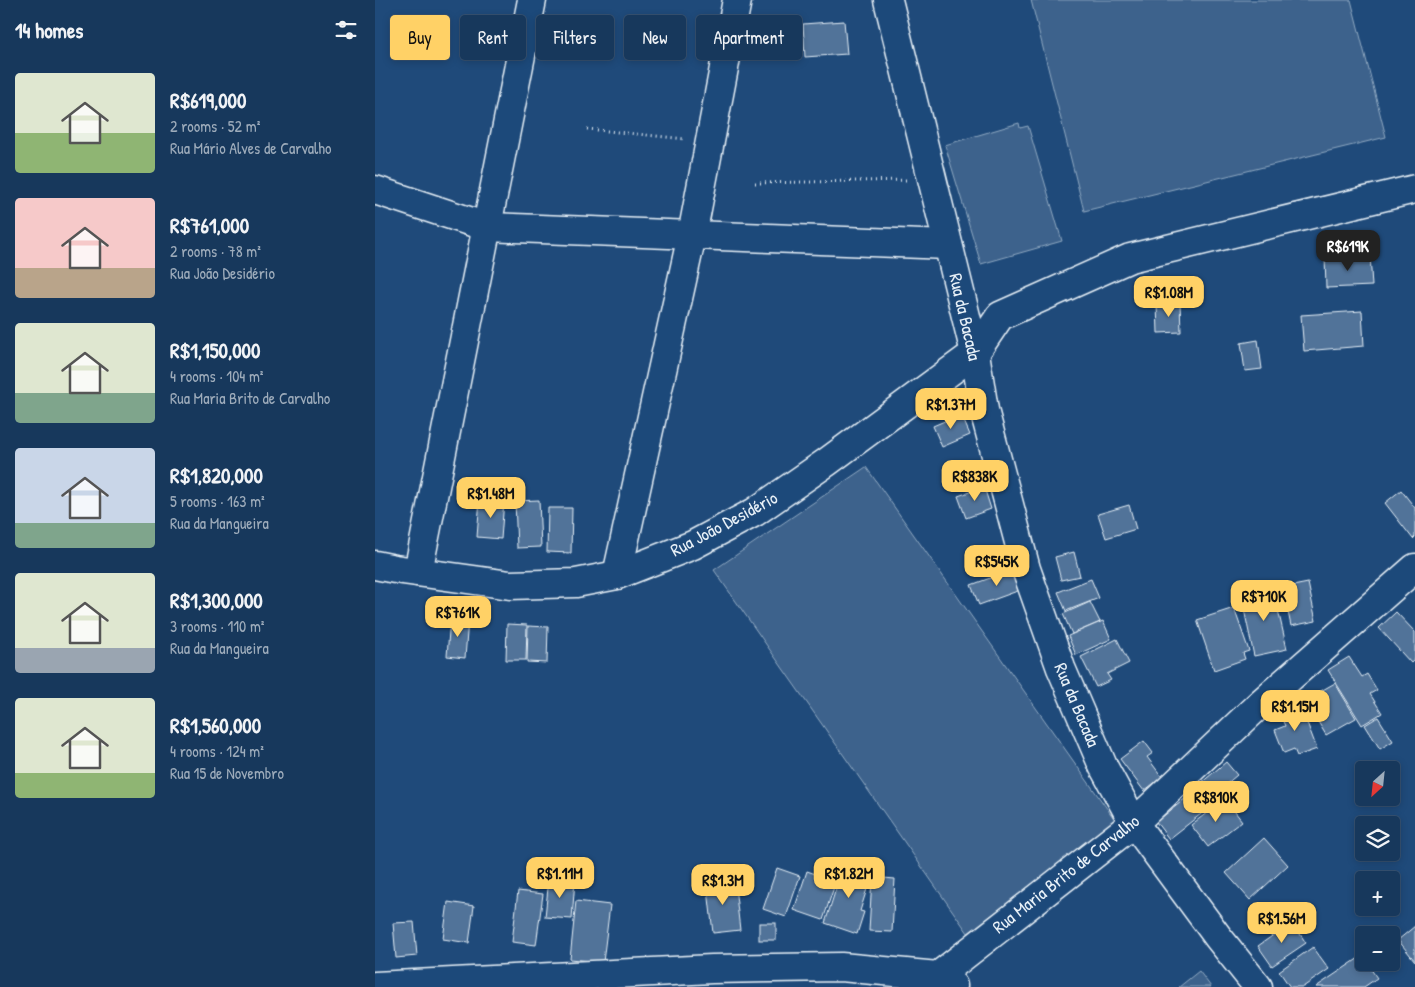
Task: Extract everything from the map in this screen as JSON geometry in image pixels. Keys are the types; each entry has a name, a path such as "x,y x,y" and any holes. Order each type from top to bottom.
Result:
{"street":[{"path":"418,572 532,0"},
{"path":"617,575 692,235 737,0"},
{"name":"Rua da Bacada","path":"889,0 975,353 984,410 1026,569 1061,668 1103,766 1134,823 1218,937 1258,987"},
{"name":"Rua João Desidério","path":"375,565 510,585 576,583 617,575 693,545 755,512 975,353 1000,316 1130,258 1415,188"},
{"path":"375,190 487,227 949,245"},
{"name":"Rua Maria Brito de Carvalho","path":"946,981 1134,823 1261,703 1415,568"},
{"path":"375,986 722,968 841,967 946,981"}],"path":[{"path":"587,129 709,141"},
{"path":"755,183 933,179"}],"shaded area":[{"path":"1031,0 1351,0 1386,137 1084,211"},
{"path":"1019,123 1020,128 1028,126 1062,241 981,264 945,145"},
{"path":"866,467 1115,820 968,933 714,570"},
{"path":"1199,971 1211,987 1179,987"}],"building":[{"path":"844,21 847,54 805,57 803,24"},
{"path":"1370,255 1372,286 1326,288 1325,257"},
{"path":"1180,303 1181,332 1158,333 1157,304"},
{"path":"1362,311 1364,346 1304,351 1301,315"},
{"path":"1258,340 1262,369 1245,371 1241,343"},
{"path":"961,414 970,435 942,447 933,426"},
{"path":"984,487 991,509 966,518 958,496"},
{"path":"1401,490 1415,508 1415,537 1413,539 1385,503"},
{"path":"480,499 504,500 501,539 477,537"},
{"path":"539,500 541,547 517,548 515,501"},
{"path":"1129,505 1136,529 1106,538 1098,514"},
{"path":"548,508 572,508 571,553 547,552"},
{"path":"1074,552 1080,576 1061,580 1055,557"},
{"path":"1015,569 1023,589 979,605 971,585"},
{"path":"1091,579 1099,598 1066,611 1058,592"},
{"path":"1308,583 1316,621 1291,626 1283,588"},
{"path":"1273,588 1287,649 1254,656 1241,595"},
{"path":"1090,602 1100,622 1072,634 1063,614"},
{"path":"1234,608 1249,651 1243,653 1245,659 1214,670 1197,620"},
{"path":"1396,612 1415,632 1415,659 1411,663 1379,628"},
{"path":"450,619 468,620 465,658 447,656"},
{"path":"1103,621 1111,639 1076,655 1068,636"},
{"path":"507,624 527,625 526,660 506,660"},
{"path":"528,626 548,627 547,663 527,662"},
{"path":"1117,639 1129,663 1107,674 1111,680 1096,687 1081,657"},
{"path":"1349,657 1362,677 1367,674 1377,690 1370,694 1382,713 1362,725 1328,670"},
{"path":"1335,683 1356,718 1326,735 1305,700"},
{"path":"1300,704 1317,749 1297,756 1294,749 1284,753 1275,730 1285,726 1279,712"},
{"path":"1378,717 1393,741 1380,749 1365,725"},
{"path":"1144,741 1153,753 1147,757 1162,777 1144,791 1120,759"},
{"path":"1226,762 1237,775 1211,797 1200,784"},
{"path":"1196,790 1210,807 1169,839 1156,822"},
{"path":"1225,799 1242,821 1208,847 1191,825"},
{"path":"1264,838 1288,865 1250,900 1226,873"},
{"path":"844,864 872,873 860,911 864,912 857,934 825,923"},
{"path":"777,868 800,876 786,917 763,909"},
{"path":"807,871 836,881 823,920 794,910"},
{"path":"872,877 895,879 892,932 869,931"},
{"path":"549,878 575,880 572,919 545,917"},
{"path":"734,878 740,930 713,933 707,881"},
{"path":"518,891 543,894 536,945 512,942"},
{"path":"576,901 610,905 603,962 570,959"},
{"path":"448,902 474,906 469,943 443,939"},
{"path":"414,922 417,956 396,958 393,923"},
{"path":"1292,922 1306,943 1272,966 1258,946"},
{"path":"759,923 776,923 776,940 759,940"},
{"path":"1415,926 1415,961 1400,942 1400,938"},
{"path":"1313,947 1329,969 1303,987 1290,987 1279,971"},
{"path":"1355,961 1355,971 1372,971 1377,978 1364,987 1316,987"}]}
